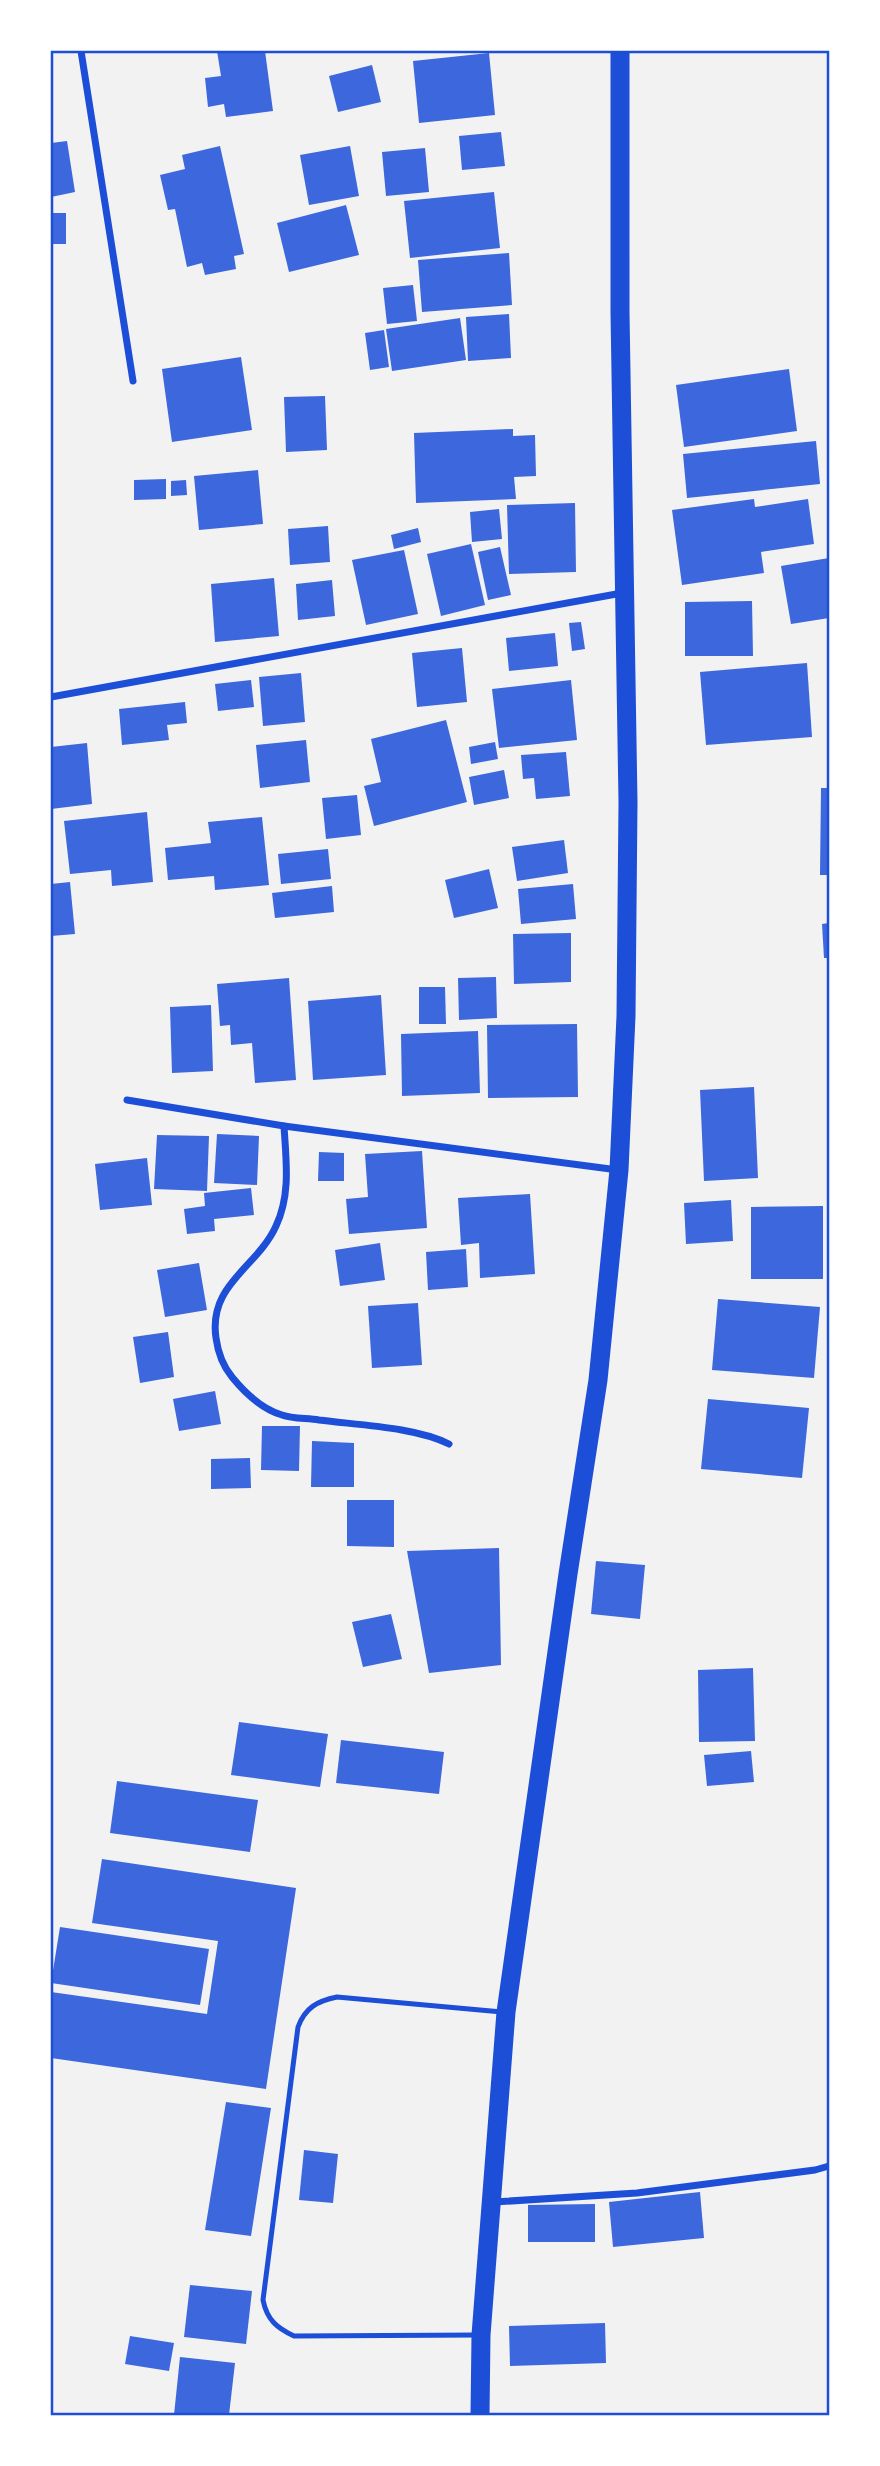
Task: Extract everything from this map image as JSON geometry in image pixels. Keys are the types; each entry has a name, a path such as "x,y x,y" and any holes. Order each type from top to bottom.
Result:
{"highway":[{"path":"480,2415 481,2335 506,2012 598,1380 619,1170 626,1016 628,802 620,312 620,51"}],"street":[{"path":"81,51 133,381"},
{"path":"51,697 625,592"},
{"path":"127,1100 284,1126 619,1170"},
{"path":"284,1126 287,1186 276,1228 228,1287 216,1313 214,1323 217,1345 224,1367 259,1404 282,1415 415,1434 437,1438 449,1444"},
{"path":"490,2202 637,2193 829,2166"}],"lane":[{"path":"481,2335 294,2336 278,2328 269,2318 263,2300 298,2027 302,2015 323,1999 337,1997 506,2012"}],"building":[{"path":"217,51 265,51 273,111 226,117 224,104 208,107 205,78 221,76"},
{"path":"489,53 495,115 419,123 413,61"},
{"path":"372,65 381,102 338,112 329,76"},
{"path":"501,132 505,166 462,170 459,136"},
{"path":"67,141 75,192 51,197 51,143"},
{"path":"220,146 244,254 234,256 236,269 205,275 202,263 187,267 175,209 168,210 160,175 185,169 182,155"},
{"path":"350,146 359,196 309,205 300,155"},
{"path":"425,148 429,192 386,196 382,152"},
{"path":"494,192 500,248 410,258 404,201"},
{"path":"346,205 359,255 289,272 277,223"},
{"path":"51,213 66,213 66,244 51,244"},
{"path":"509,253 512,305 422,312 418,260"},
{"path":"413,285 417,321 387,324 383,288"},
{"path":"509,314 511,358 468,361 466,317"},
{"path":"460,318 466,360 392,371 386,329"},
{"path":"384,330 389,367 370,370 365,333"},
{"path":"241,357 252,430 172,442 162,369"},
{"path":"789,369 797,431 684,447 676,385"},
{"path":"325,396 327,450 286,452 284,397"},
{"path":"513,429 513,436 535,435 536,476 514,477 516,499 416,503 414,433"},
{"path":"816,441 820,484 687,498 683,454"},
{"path":"258,470 263,524 199,530 194,476"},
{"path":"166,479 166,499 134,500 134,480"},
{"path":"186,480 187,495 171,496 171,481"},
{"path":"754,499 755,507 808,499 814,544 761,552 764,573 682,585 672,510"},
{"path":"575,503 576,572 509,574 507,505"},
{"path":"499,509 502,539 472,542 470,512"},
{"path":"328,526 330,562 290,565 288,529"},
{"path":"418,528 421,542 394,549 391,535"},
{"path":"471,544 485,605 441,616 427,554"},
{"path":"500,547 511,595 488,600 478,552"},
{"path":"404,550 418,614 366,625 352,560"},
{"path":"829,558 829,618 791,624 781,566"},
{"path":"274,578 279,636 215,642 211,584"},
{"path":"332,580 335,616 298,620 296,584"},
{"path":"752,601 753,656 685,656 685,602"},
{"path":"581,622 585,649 572,651 569,623"},
{"path":"555,633 558,666 509,671 506,638"},
{"path":"462,648 467,702 417,707 412,653"},
{"path":"807,663 812,737 706,745 700,672"},
{"path":"301,673 305,722 263,726 259,677"},
{"path":"251,680 254,707 218,711 215,684"},
{"path":"571,680 577,740 499,748 492,689"},
{"path":"185,702 187,723 167,725 169,740 122,745 119,709"},
{"path":"446,720 467,802 374,826 364,786 381,782 371,739"},
{"path":"306,740 310,782 260,788 256,745"},
{"path":"495,742 498,759 471,764 469,747"},
{"path":"87,743 92,804 51,809 51,747"},
{"path":"566,752 570,796 536,799 534,778 523,779 521,755"},
{"path":"504,770 509,798 474,805 469,777"},
{"path":"821,788 829,788 829,875 820,875"},
{"path":"357,795 361,835 326,839 322,798"},
{"path":"147,812 153,882 112,886 111,870 70,874 64,821"},
{"path":"262,817 269,885 215,890 214,876 168,880 165,848 211,843 208,822"},
{"path":"564,840 568,873 517,881 512,847"},
{"path":"328,849 331,879 281,884 278,854"},
{"path":"489,869 498,908 454,918 445,880"},
{"path":"70,882 75,934 51,936 51,884"},
{"path":"573,884 576,919 521,924 518,889"},
{"path":"332,886 334,912 275,918 272,893"},
{"path":"829,923 829,958 824,958 822,924"},
{"path":"571,933 571,982 514,984 513,934"},
{"path":"496,977 497,1018 459,1020 458,978"},
{"path":"289,978 296,1080 255,1083 252,1043 231,1045 230,1025 220,1026 217,984"},
{"path":"419,987 445,987 446,1024 419,1024"},
{"path":"381,995 386,1075 313,1080 308,1001"},
{"path":"211,1005 213,1071 172,1073 170,1007"},
{"path":"577,1024 578,1097 488,1098 487,1025"},
{"path":"478,1031 480,1093 402,1096 401,1034"},
{"path":"754,1087 758,1178 704,1181 700,1090"},
{"path":"217,1134 259,1136 257,1185 214,1183"},
{"path":"157,1135 209,1136 207,1191 154,1189"},
{"path":"422,1151 427,1228 349,1234 346,1199 368,1197 365,1154"},
{"path":"319,1152 344,1153 344,1181 318,1181"},
{"path":"147,1158 152,1205 100,1210 95,1164"},
{"path":"251,1188 254,1215 214,1219 215,1231 187,1234 184,1209 205,1206 204,1193"},
{"path":"530,1194 535,1274 480,1278 479,1243 461,1245 458,1198"},
{"path":"731,1200 733,1241 686,1244 684,1203"},
{"path":"823,1206 823,1279 751,1279 751,1207"},
{"path":"380,1243 385,1280 340,1286 335,1250"},
{"path":"466,1249 468,1287 428,1290 426,1252"},
{"path":"199,1263 207,1310 165,1317 157,1270"},
{"path":"718,1299 820,1307 814,1378 712,1370"},
{"path":"418,1303 422,1365 372,1368 368,1306"},
{"path":"168,1332 174,1377 140,1383 133,1337"},
{"path":"215,1391 221,1424 179,1431 173,1399"},
{"path":"708,1399 809,1408 802,1478 701,1469"},
{"path":"262,1426 300,1426 299,1471 261,1470"},
{"path":"312,1441 354,1443 354,1487 311,1487"},
{"path":"250,1458 251,1488 211,1489 211,1459"},
{"path":"347,1500 394,1500 394,1547 347,1546"},
{"path":"499,1548 501,1665 429,1673 407,1551"},
{"path":"596,1561 645,1565 640,1619 591,1614"},
{"path":"391,1614 402,1659 363,1667 352,1622"},
{"path":"753,1668 755,1741 699,1742 698,1670"},
{"path":"239,1722 328,1734 320,1787 231,1775"},
{"path":"341,1740 444,1752 439,1794 336,1783"},
{"path":"751,1751 754,1782 707,1786 704,1755"},
{"path":"117,1781 258,1800 250,1852 110,1833"},
{"path":"102,1859 296,1888 266,2089 51,2058 51,1992 207,2014 218,1941 92,1923"},
{"path":"60,1927 209,1949 200,2005 51,1983"},
{"path":"226,2102 271,2108 251,2236 205,2230"},
{"path":"304,2150 338,2154 333,2203 299,2200"},
{"path":"700,2192 704,2238 613,2247 609,2202"},
{"path":"595,2204 595,2242 528,2242 528,2205"},
{"path":"190,2285 252,2291 246,2344 184,2337"},
{"path":"605,2323 606,2363 510,2366 509,2326"},
{"path":"130,2336 174,2343 169,2371 125,2364"},
{"path":"180,2357 235,2363 229,2415 174,2415"}]}
